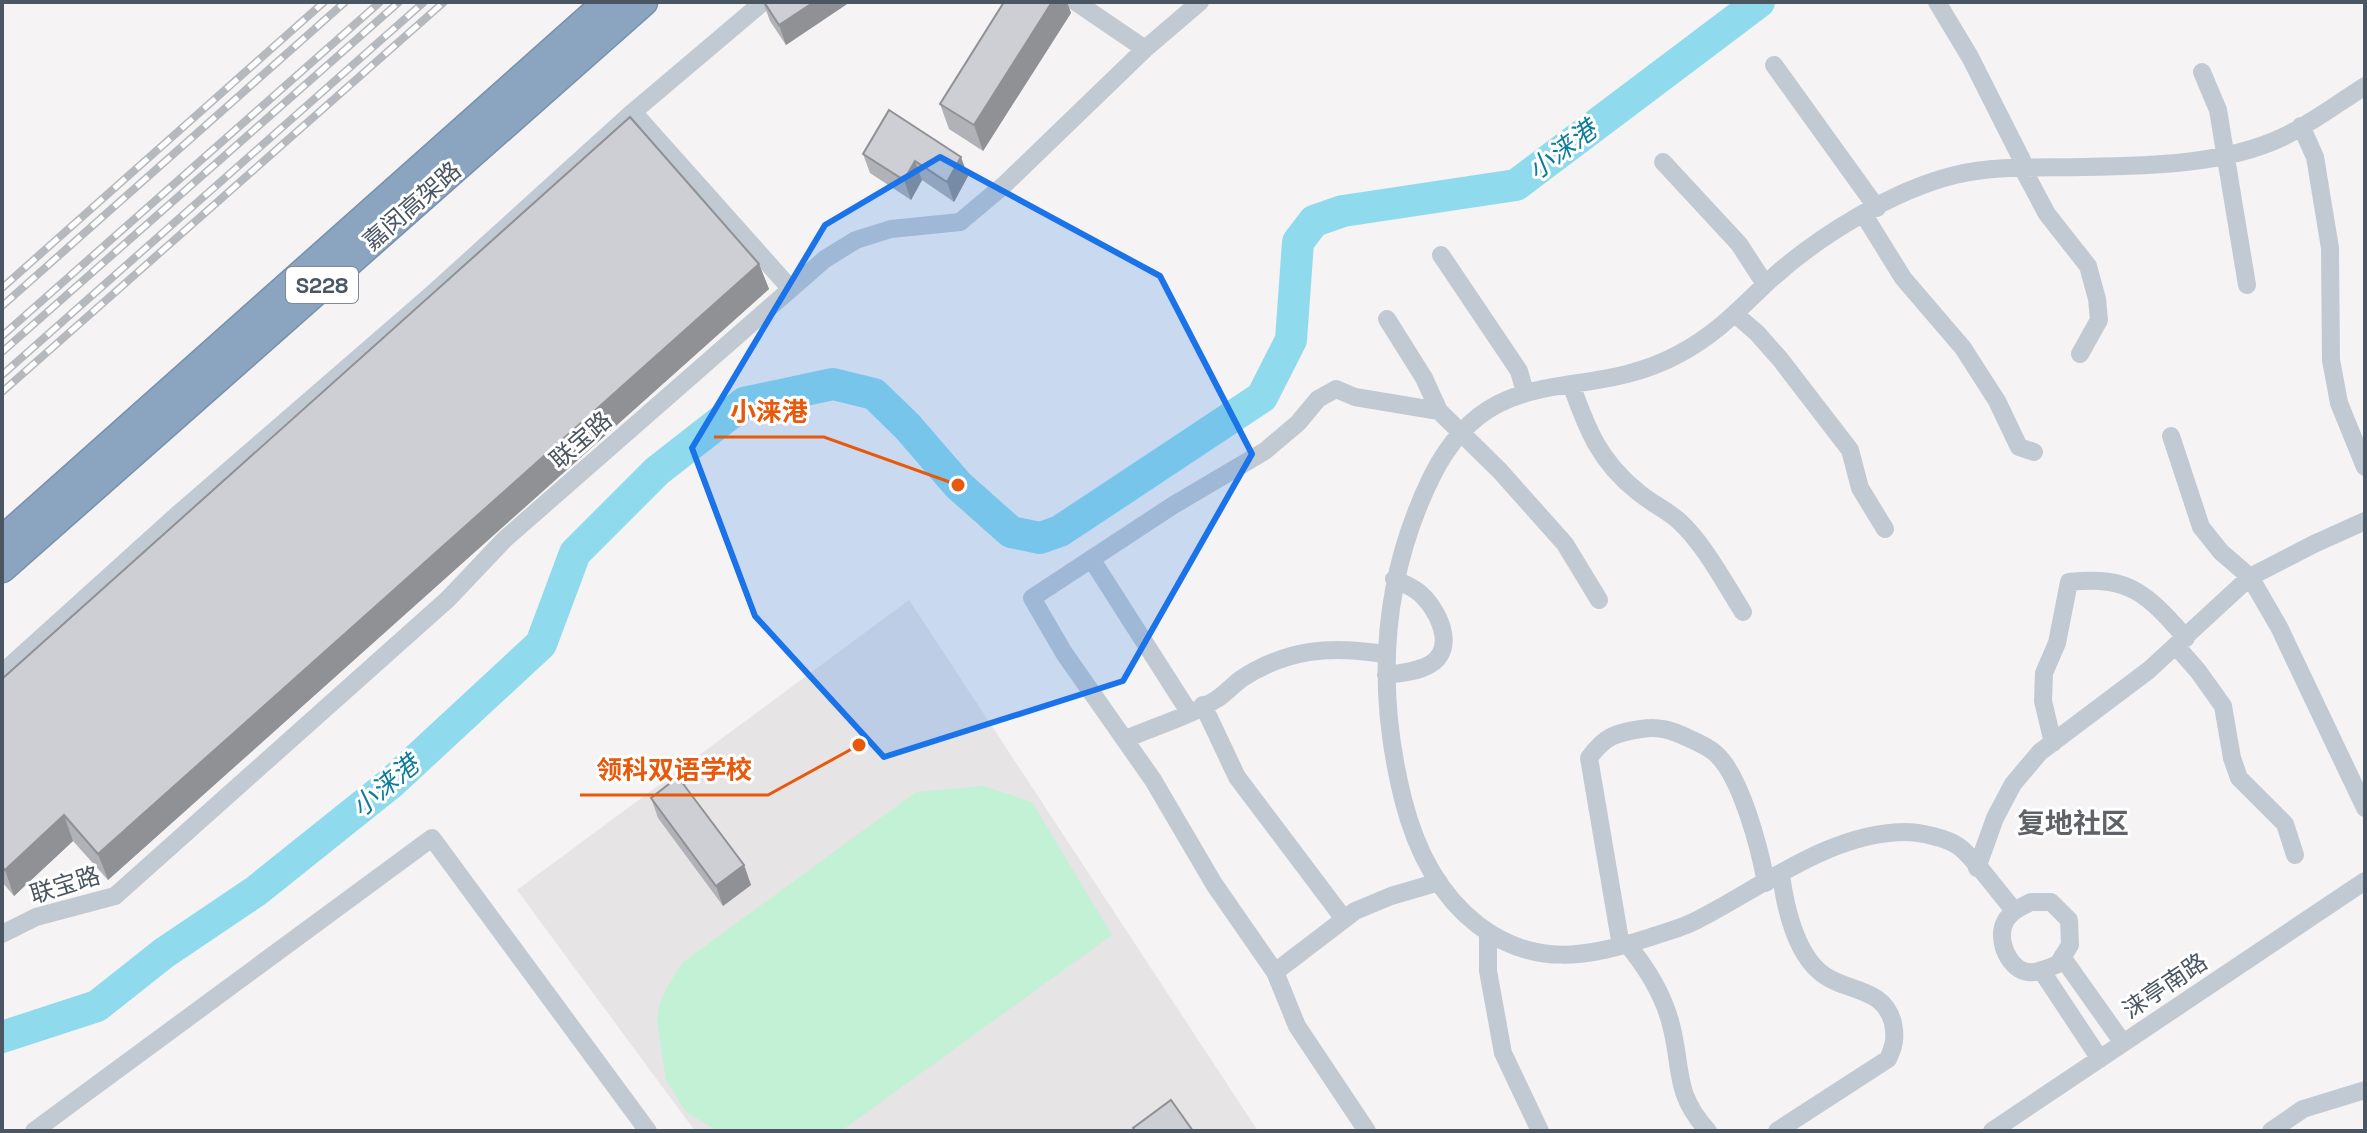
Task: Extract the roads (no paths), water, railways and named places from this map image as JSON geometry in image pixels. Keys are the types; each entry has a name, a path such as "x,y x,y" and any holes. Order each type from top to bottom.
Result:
{"highway":[{"name":"嘉闵高架路","path":"2,541 608,2"},
{"name":"嘉闵高架路","path":"2,568 643,2"}],"street":[{"path":"2,673 633,112 763,2"},
{"path":"1076,2 1145,49"},
{"name":"联宝路","path":"2,934 36,917 115,896 448,599 505,539 825,259 856,240 891,229 960,222 1004,185 1145,49 1200,2"},
{"path":"1937,2 1970,57 2047,214 2088,266 2099,320 2080,354"},
{"path":"1774,65 1870,212 1903,278 1963,348 1997,401 2019,447 2034,452"},
{"path":"2202,72 2218,110 2247,285"},
{"path":"2014,910 1956,844 1909,832 1827,848 1694,923 1624,945 1577,956 1538,952 1499,940 1469,918 1439,882 1413,837 1392,755 1384,654 1394,579 1414,513 1444,453 1479,413 1525,392 1615,376 1674,357 1718,331 1765,284 1822,236 1919,187 1959,174 2149,166 2227,154 2280,138 2365,86"},
{"path":"633,112 790,288"},
{"path":"2301,126 2315,157 2330,248 2331,360 2339,403 2365,467"},
{"path":"1663,162 1739,244 1765,284"},
{"path":"1441,255 1519,371 1525,392"},
{"path":"1735,314 1780,359 1850,450 1860,488 1885,529"},
{"path":"1387,319 1424,378 1439,411 1500,471 1565,544 1599,600"},
{"path":"1571,384 1589,434 1610,468 1645,498 1677,519 1694,538 1743,612"},
{"path":"1367,1131 1297,1026 1275,972 1214,884 1126,739 1064,653 1032,598 1172,506 1265,451 1298,423 1318,399 1336,389 1355,397 1439,411"},
{"path":"2171,436 2201,527 2221,552 2250,577 2279,627 2365,808"},
{"path":"1977,868 1995,818 2013,784 2040,752 2103,707 2181,642 2250,577 2365,521"},
{"path":"1092,560 1196,708 1237,777 1344,919"},
{"path":"1386,675 1410,672 1431,664 1442,651 1443,631 1433,608 1417,590 1394,579"},
{"path":"2053,743 2043,701 2044,673 2057,643 2069,582 2093,579 2117,583 2142,593 2159,606 2223,706 2232,758 2239,778 2285,824 2295,855"},
{"path":"1126,739 1218,699 1239,681 1269,663 1306,651 1344,648 1384,654"},
{"path":"1708,1131 1682,1092 1670,1020 1659,994 1646,968 1624,945 1589,758 1601,742 1617,733 1655,727 1680,734 1717,754 1749,817 1798,941 1820,972 1874,996 1888,1010 1895,1043 1888,1059 1777,1131"},
{"path":"34,1131 432,838 648,1131"},
{"name":"涞亭南路","path":"1992,1131 2365,881"},
{"path":"1275,972 1344,919 1391,896 1439,882"},
{"path":"2031,902 2051,902 2069,920 2070,945 2062,957 2058,964 2032,973 2017,967 2004,951 2003,927 2014,910 2031,902"},
{"path":"1488,932 1488,971 1503,1053 1540,1131"},
{"path":"2062,957 2123,1043"},
{"path":"2041,970 2100,1059"},
{"path":"2271,1131 2303,1109 2365,1090"}],"waterway":[{"name":"小涞港","path":"2,1037 97,1006 164,953 256,891 391,783 541,644 575,553 657,471 744,403 833,384 874,394 907,426 958,485 1011,532 1040,538 1060,531 1262,397 1291,340 1298,242 1314,221 1343,211 1516,185 1759,2"}],"railway":[{"path":"2,288 324,2"},
{"path":"2,306 345,2"},
{"path":"2,336 380,2"},
{"path":"2,352 399,2"},
{"path":"2,375 424,2"},
{"path":"2,392 444,2"}],"place":[{"name":"小涞港","path":"958,485"},
{"name":"领科双语学校","path":"859,745"}],"district":[{"name":"复地社区","path":"2073,823"}]}
